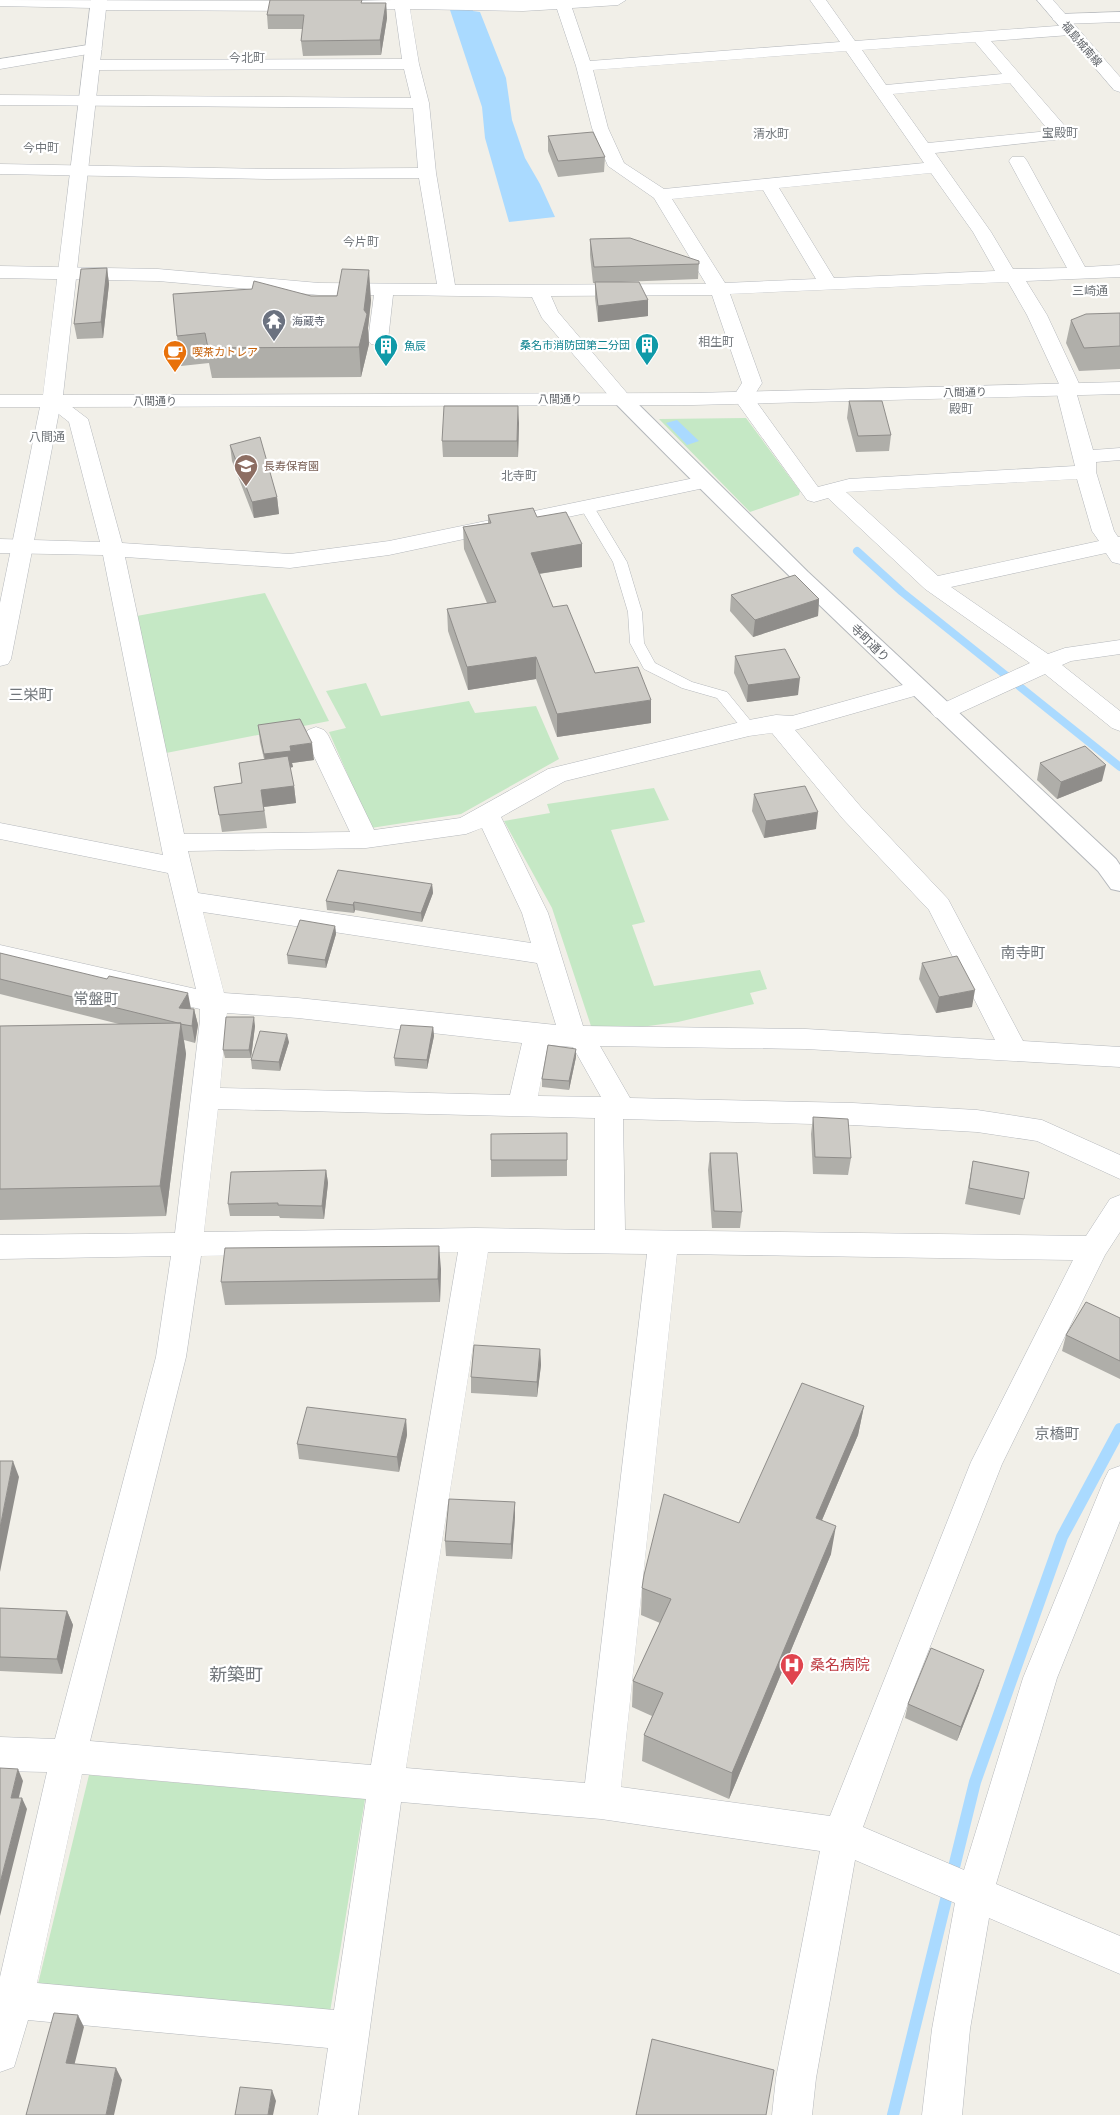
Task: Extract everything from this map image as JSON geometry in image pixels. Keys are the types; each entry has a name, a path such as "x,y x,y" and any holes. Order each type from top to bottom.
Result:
{"street":[{"path":"0,1 329,6 401,2 481,5 563,4 618,0"},
{"path":"818,0 849,47 982,232 1038,316 1069,390 1085,464 1103,531 1117,548 934,584"},
{"name":"福島城南線","path":"1045,0 1120,87"},
{"path":"401,2 421,103 427,174 448,290"},
{"path":"0,659 52,400 81,171 99,3"},
{"path":"563,4 584,66 600,128 617,166 661,195 720,289 752,383 743,397 814,496 831,489 849,486 1085,464 1120,454"},
{"path":"584,66 979,37 1120,17"},
{"path":"922,149 1056,135 1058,129 979,37"},
{"path":"0,64 94,57 412,64"},
{"path":"881,90 1014,78"},
{"path":"0,100 421,103"},
{"path":"1018,160 1029,184 1079,273"},
{"path":"661,195 935,167"},
{"path":"0,169 268,174 427,174"},
{"path":"768,184 828,284"},
{"path":"0,272 158,275 319,290 384,292 720,289 1120,271"},
{"path":"539,291 549,314 622,399"},
{"path":"378,340 384,292"},
{"name":"八間通り","path":"0,401 622,399 1120,388"},
{"name":"寺町通り","path":"622,399 704,482 916,688 1107,865 1120,883"},
{"path":"0,2053 14,2000 68,1756 171,1357 207,1098 214,1020 213,1002 176,855 113,549 78,419 52,400"},
{"path":"0,546 23,545 113,549 249,560 290,561 389,548 704,482"},
{"path":"831,489 934,584 1120,723"},
{"path":"944,712 997,689 1065,655 1120,647"},
{"path":"0,831 176,855 366,840 466,826 557,775 749,728 776,723 793,723 916,688"},
{"path":"776,723 852,813 939,905 1013,1049"},
{"path":"316,735 366,840"},
{"path":"488,815 535,914 546,943 547,955 577,1037 615,1108 610,1241"},
{"path":"186,900 547,955"},
{"path":"0,954 213,1002 298,1008 536,1035 806,1039 1013,1049 1120,1057"},
{"path":"522,1105 536,1035"},
{"path":"207,1098 853,1114 977,1121 1042,1131 1120,1168"},
{"path":"792,2115 796,2078 841,1836 894,1696 987,1462 1094,1248 1120,1207"},
{"path":"338,2115 386,1784 475,1240"},
{"path":"0,1247 475,1240 1094,1248"},
{"path":"601,1802 663,1243"},
{"path":"942,2115 951,2029 975,1893 1040,1678 1120,1480"},
{"path":"0,1754 68,1756 601,1802 734,1819 841,1836 1120,1955"},
{"path":"14,2000 349,2031"}],"lane":[{"path":"587,507 620,562 635,612 636,643 649,666 687,685 722,695 749,728"}],"green space":[{"path":"746,418 800,491 799,495 750,512 659,419"},
{"path":"265,593 329,721 161,754 131,617"},
{"path":"366,683 381,716 469,701 475,713 536,706 559,759 461,814 371,828 329,732 346,728 326,691"},
{"path":"654,788 669,820 611,830 645,922 632,925 654,986 760,970 767,989 750,993 754,1004 678,1022 604,1032 591,1026 552,908 504,821 550,813 547,804"},
{"path":"89,1775 365,1799 330,2012 38,1984"}],"water":[{"path":"456,0 471,0 473,11 480,12 506,78 512,120 525,158 540,184 555,217 509,222 485,138 482,107 450,10 455,10"},
{"path":"677,420 699,441 687,445 666,423"}],"building":[{"path":"270,0 362,0 361,3 386,3 380,40 301,41 304,15 267,15"},
{"path":"593,132 605,157 558,161 548,136"},
{"path":"630,238 699,261 699,264 594,267 590,239"},
{"path":"107,268 101,322 74,324 81,269"},
{"path":"342,269 369,270 364,310 367,314 359,347 208,348 205,333 177,336 173,294 252,289 254,281 311,296 337,296"},
{"path":"595,282 639,282 648,300 598,306"},
{"path":"1120,313 1120,346 1084,348 1071,320 1086,314"},
{"path":"849,401 882,401 891,435 858,436"},
{"path":"444,406 518,406 517,441 442,441"},
{"path":"260,437 277,497 252,502 230,445"},
{"path":"533,508 537,517 566,512 582,544 531,553 553,607 567,605 595,673 638,667 651,700 557,714 536,657 467,667 447,609 496,602 463,527 491,523 488,515"},
{"path":"795,575 819,599 755,620 731,595"},
{"path":"785,649 800,678 748,685 735,656"},
{"path":"300,719 312,743 290,746 291,751 264,754 258,725"},
{"path":"1085,746 1106,765 1061,782 1040,763"},
{"path":"288,756 294,786 261,790 264,811 219,815 214,787 242,783 239,763"},
{"path":"805,786 818,812 766,821 754,794"},
{"path":"338,870 432,884 421,913 354,902 353,905 326,901"},
{"path":"300,920 335,926 325,960 287,955"},
{"path":"0,953 107,979 109,976 188,993 179,1008 194,1009 192,1026 0,979"},
{"path":"957,956 975,990 939,997 922,963"},
{"path":"226,1017 254,1017 249,1050 223,1050"},
{"path":"181,1023 160,1186 0,1189 0,1026"},
{"path":"401,1025 433,1027 427,1060 394,1058"},
{"path":"260,1031 287,1034 279,1062 251,1060"},
{"path":"548,1045 576,1049 569,1081 542,1079"},
{"path":"813,1117 848,1119 851,1158 815,1157"},
{"path":"567,1133 567,1160 491,1160 491,1134"},
{"path":"710,1153 737,1153 742,1212 714,1211"},
{"path":"973,1161 1029,1172 1024,1199 969,1188"},
{"path":"326,1170 322,1206 278,1205 278,1203 228,1204 231,1172"},
{"path":"439,1246 438,1279 221,1282 225,1248"},
{"path":"1086,1302 1120,1318 1120,1361 1066,1335"},
{"path":"474,1345 540,1349 537,1382 471,1377"},
{"path":"802,1383 864,1406 816,1518 836,1526 732,1773 644,1735 663,1693 633,1681 671,1599 642,1588 644,1575 664,1494 739,1523"},
{"path":"307,1407 406,1419 397,1457 297,1444"},
{"path":"0,1461 13,1461 0,1528"},
{"path":"449,1499 515,1502 511,1544 445,1541"},
{"path":"0,1608 67,1611 57,1659 0,1657"},
{"path":"931,1648 984,1670 961,1727 908,1704"},
{"path":"0,1768 18,1769 11,1798 22,1798 0,1883"},
{"path":"54,2013 78,2015 66,2063 116,2068 106,2115 26,2115"},
{"path":"652,2039 774,2070 766,2115 636,2115"},
{"path":"240,2087 272,2090 268,2115 235,2115"}],"waterway":[{"path":"857,551 902,592 1120,767"},
{"path":"893,2115 975,1782 1062,1537 1120,1429"}],"place":[{"name":"海蔵寺","path":"274,342"},
{"name":"桑名市消防団第二分団","path":"647,366"},
{"name":"魚辰","path":"386,367"},
{"name":"喫茶カトレア","path":"175,373"},
{"name":"長寿保育園","path":"246,487"},
{"name":"桑名病院","path":"792,1686"}],"district":[{"name":"今北町","path":"247,58"},
{"name":"宝殿町","path":"1060,133"},
{"name":"清水町","path":"771,134"},
{"name":"今中町","path":"41,148"},
{"name":"今片町","path":"361,242"},
{"name":"三崎通","path":"1090,291"},
{"name":"相生町","path":"716,342"},
{"name":"殿町","path":"961,409"},
{"name":"八間通","path":"47,437"},
{"name":"北寺町","path":"519,476"},
{"name":"三栄町","path":"31,695"},
{"name":"南寺町","path":"1023,953"},
{"name":"常盤町","path":"96,999"},
{"name":"京橋町","path":"1057,1434"},
{"name":"新築町","path":"236,1675"}]}
